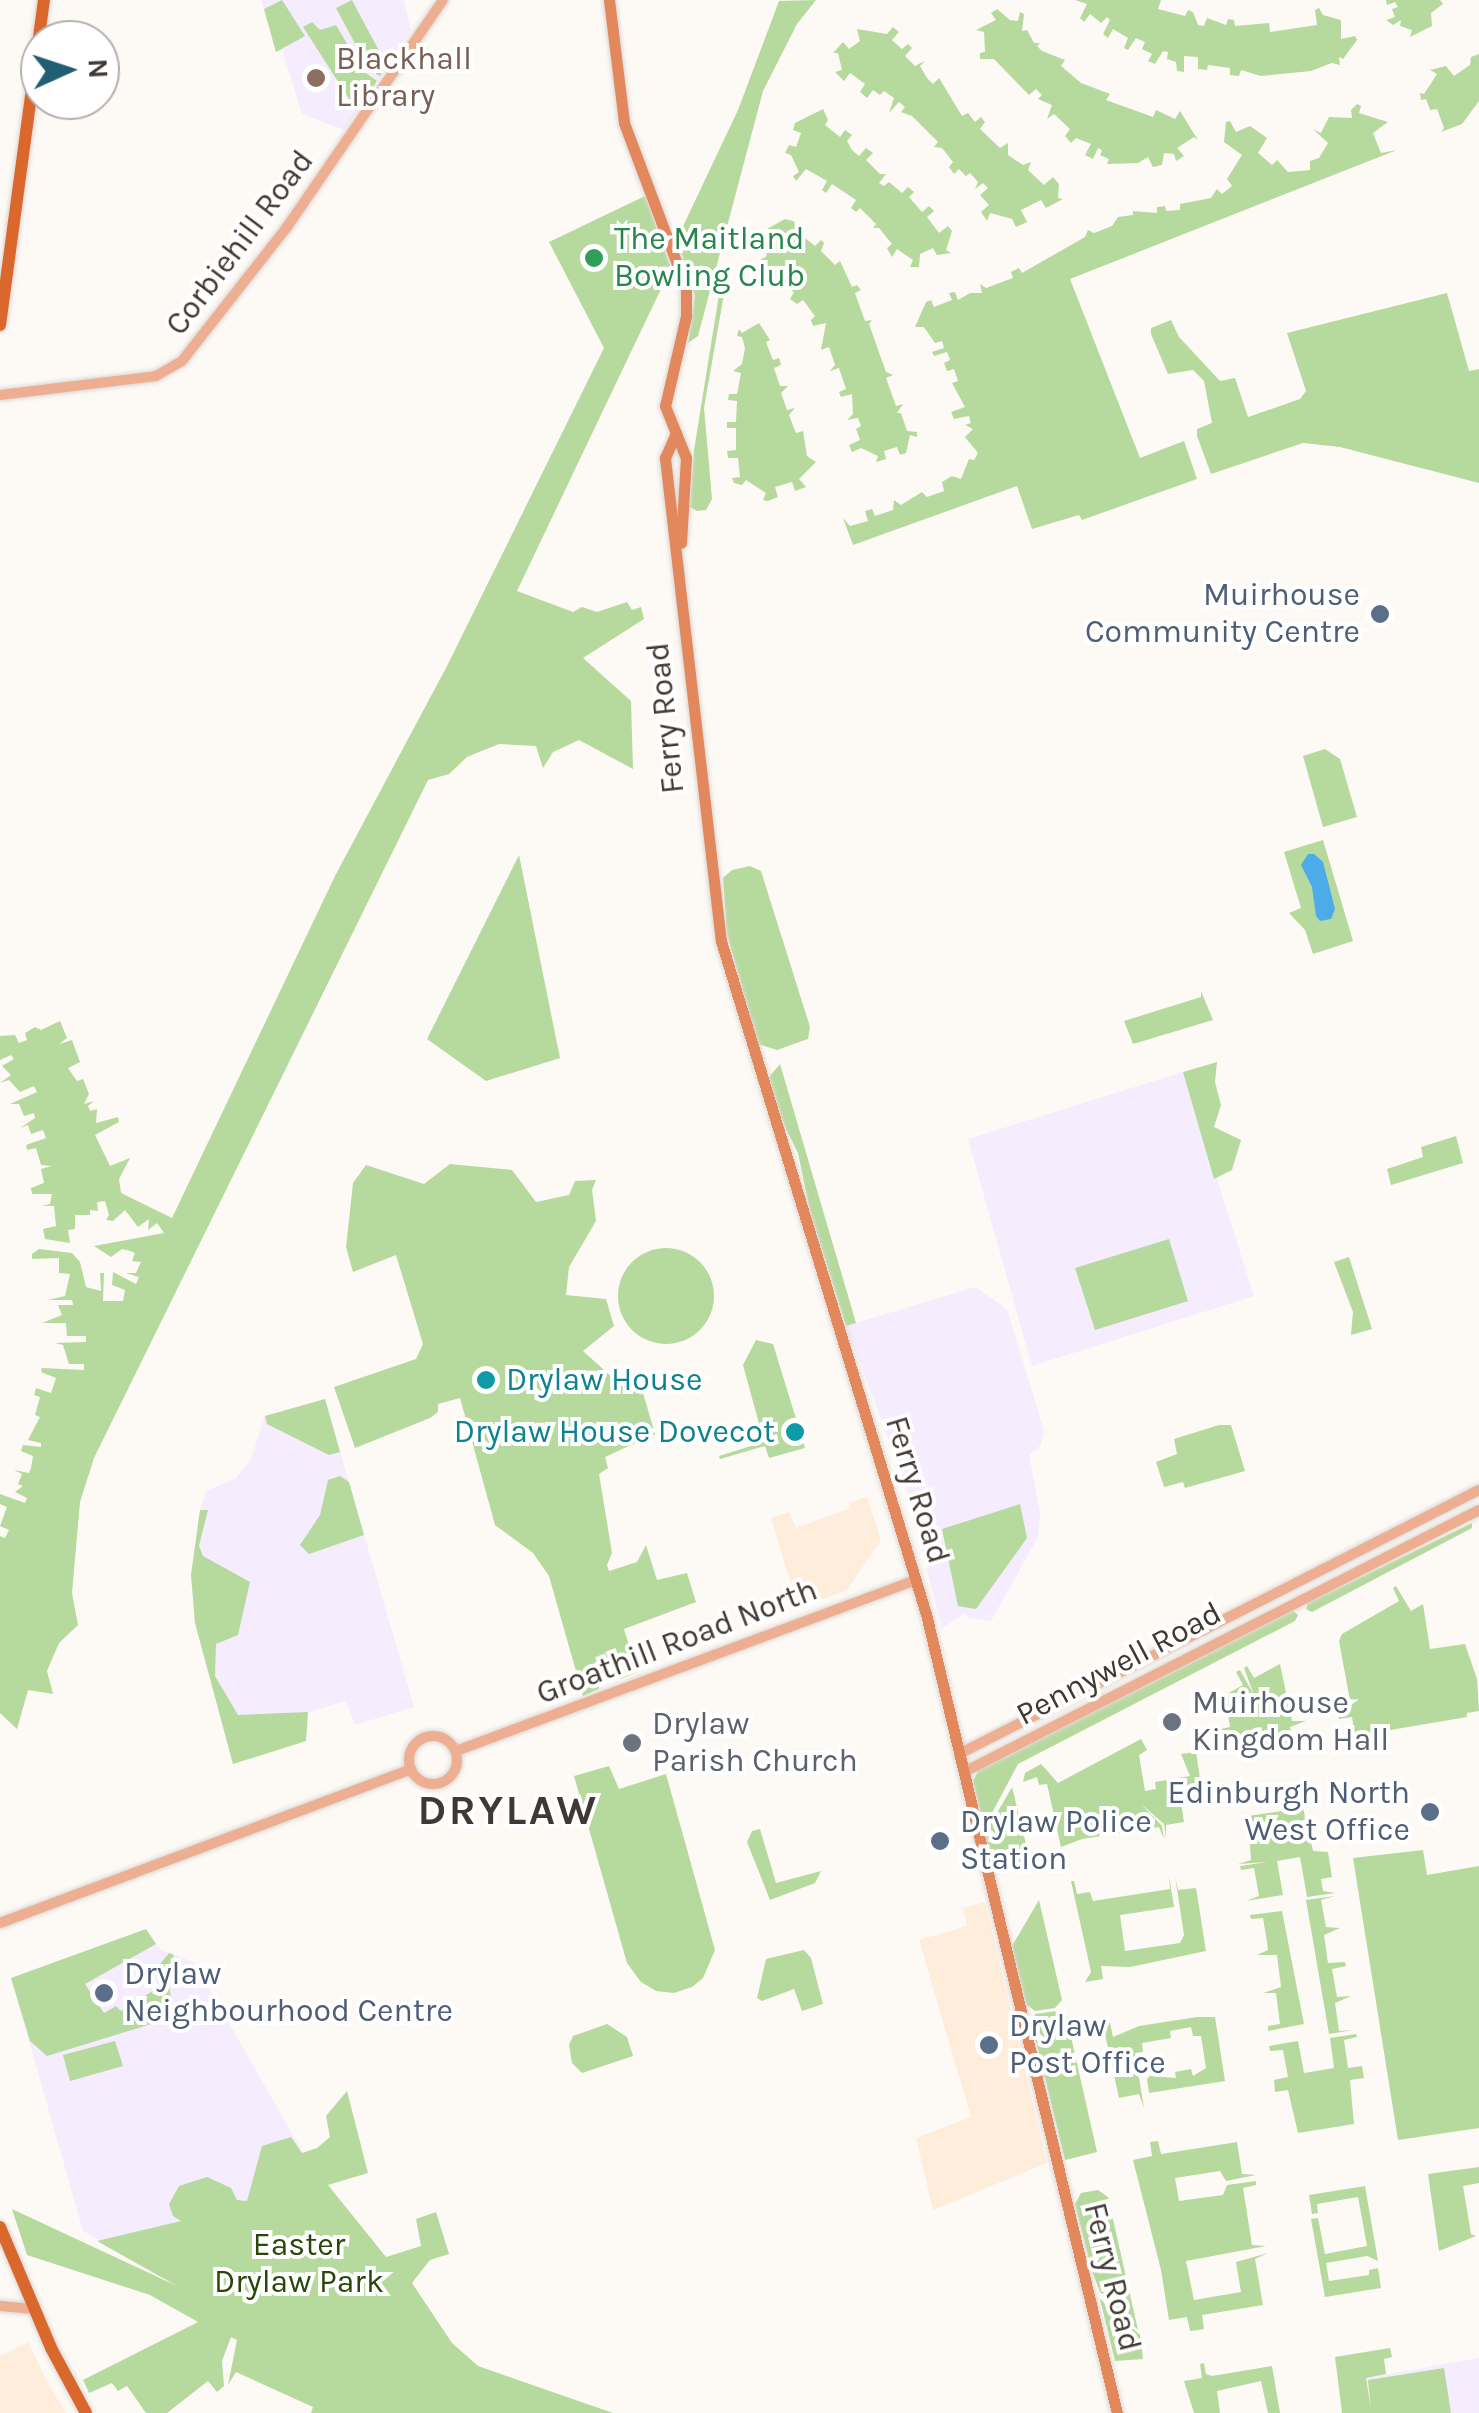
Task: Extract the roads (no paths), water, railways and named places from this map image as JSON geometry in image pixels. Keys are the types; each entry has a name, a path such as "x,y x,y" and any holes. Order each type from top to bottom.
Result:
{"main road":[{"path":"0,325 44,0"},
{"name":"Ferry Road","path":"609,0 624,124 678,261 686,316 665,406 686,458 679,582"},
{"name":"Ferry Road","path":"676,434 665,458 721,941 916,1580 1117,2413"},
{"path":"0,2227 33,2308 86,2413"}],"street":[{"name":"Corbiehill Road","path":"0,396 150,377 182,361 287,227 444,0"},
{"name":"Pennywell Road","path":"959,1754 1479,1490"},
{"name":"Pennywell Road","path":"964,1772 1296,1599 1479,1510"},
{"name":"Groathill Road North","path":"411,1769 413,1746 427,1736 447,1740 456,1751 916,1580"},
{"path":"1288,1587 1296,1599"},
{"path":"0,1923 411,1769 430,1784 446,1781 456,1768 456,1751"},
{"path":"0,2306 33,2308"}],"water":[{"path":"1308,854 1323,862 1335,909 1331,919 1320,921 1316,916 1312,887 1301,865"}],"place":[{"name":"Blackhall Library","path":"316,78"},
{"name":"The Maitland Bowling Club","path":"594,258"},
{"name":"Muirhouse Community Centre","path":"1380,614"},
{"name":"Drylaw House","path":"486,1380"},
{"name":"Drylaw House Dovecot","path":"795,1432"},
{"name":"Muirhouse Kingdom Hall","path":"1172,1722"},
{"name":"Drylaw Parish Church","path":"632,1743"},
{"name":"Edinburgh North West Office","path":"1430,1812"},
{"name":"Drylaw Police Station","path":"940,1841"},
{"name":"Drylaw Neighbourhood Centre","path":"104,1993"},
{"name":"Drylaw Post Office","path":"989,2045"}],"district":[{"name":"DRYLAW","path":"508,1810"}],"park label":[{"name":"Easter Drylaw Park","path":"299,2264"}]}
